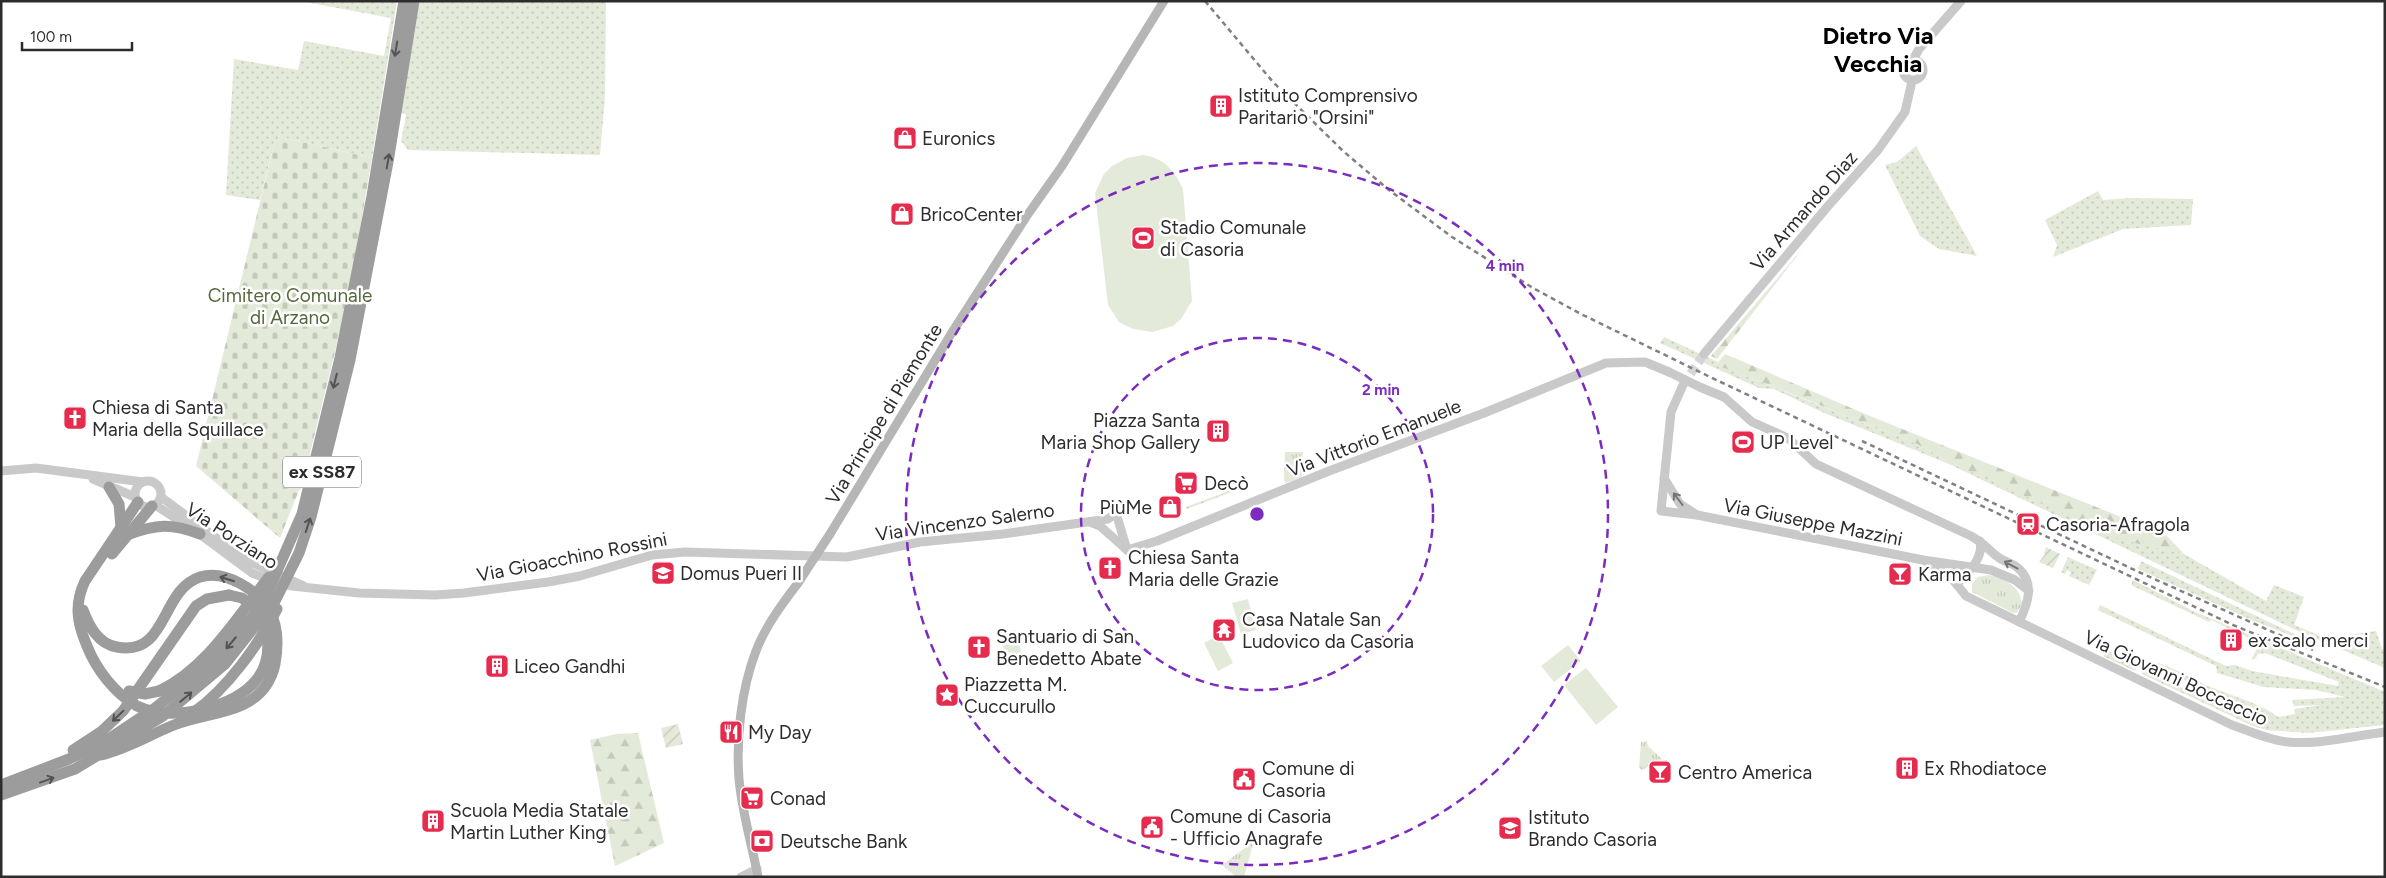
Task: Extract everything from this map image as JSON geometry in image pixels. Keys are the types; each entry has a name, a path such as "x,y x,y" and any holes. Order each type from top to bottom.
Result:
{"highway":[{"name":"ex SS87","path":"1,784 49,767 107,740 155,708 217,659 254,616 266,596 302,514 340,358 372,196 404,1"},
{"name":"ex SS87","path":"1,795 74,770 163,716 225,664 275,601 299,553 311,517 350,360 388,162 414,1"},
{"path":"109,487 119,504 124,531"},
{"path":"137,499 124,531 87,591 83,610 83,621 93,649 111,676 130,691 145,694 159,691 172,684 211,651 280,564"},
{"path":"49,767 102,731 123,711 196,606 207,599 229,595 242,598 253,604 264,623 268,650 265,666 254,683 243,695 225,704 194,712 176,714 156,712 137,706 121,694 103,675 91,656 77,618 79,594 124,531 153,506"},
{"path":"124,531 172,525 200,534"},
{"path":"194,712 218,692 270,622 288,588 299,553"},
{"path":"83,610 88,624 97,637 111,646 126,649 140,646 154,635 172,600 184,586 200,577 213,575 229,578 259,598 270,612 278,639 274,668 268,681 257,695 240,706 221,714 176,724 122,750 99,756"}],"main road":[{"name":"Via Principe di Piemonte","path":"758,873 739,780 741,718 746,681 756,651 768,627 830,534 951,334 1026,217 1062,166 1164,1"}],"street":[{"path":"1913,60 1921,64 1923,71 1919,79 1912,80 1905,77 1903,68 1908,61 1913,60 1919,49 1961,1"},
{"name":"Via Armando Diaz","path":"1704,354 1828,206 1878,150 1905,112 1912,80"},
{"name":"Via Vittorio Emanuele","path":"1128,550 1157,541 1329,471 1484,413 1606,363 1633,361 1645,362 1724,397 1752,422 1788,438 1816,464 1980,540 1998,557 2019,569 2024,576 2028,591"},
{"path":"1664,478 1671,412 1683,385"},
{"name":"Via Porziano","path":"1,471 36,468 86,476 155,482 161,490 161,496 153,506"},
{"name":"Via Porziano","path":"86,476 137,499 146,507 153,506 200,534 252,573 275,582 292,586 305,586"},
{"name":"Via Giuseppe Mazzini","path":"1664,478 1661,511 1697,515 1923,560 2001,573 2028,591"},
{"name":"Via Giuseppe Mazzini","path":"1664,478 1680,504 1697,515"},
{"path":"137,499 137,487 143,482"},
{"name":"Via Porziano","path":"161,496 246,560 305,586"},
{"path":"1087,521 1106,531 1128,550"},
{"name":"Via Vincenzo Salerno","path":"846,557 920,542 1003,534 1087,521 1114,521"},
{"path":"1114,521 1128,550"},
{"path":"1106,531 1104,525 1114,521"},
{"path":"1106,531 1114,533 1114,521"},
{"path":"1958,583 1972,567 1981,551 1980,540"},
{"name":"Via Gioacchino Rossini","path":"305,586 359,593 464,593 580,576 652,555 685,552 846,557"},
{"name":"Via Giuseppe Mazzini","path":"1923,560 1939,567 1958,583 1966,596 2019,622"},
{"path":"2019,622 2027,605 2028,591"},
{"name":"Via Giovanni Boccaccio","path":"2019,622 2232,725 2264,737 2287,742 2306,742 2385,732"},
{"path":"741,877 758,873"}],"green space":[{"path":"300,1 397,1 372,158 276,136 260,200 226,195 234,59 298,70 304,41 384,56 391,18"},
{"path":"418,1 606,1 605,97 600,155 408,150 401,141 406,115 401,112"},
{"name":"Cimitero Comunale di Arzano","path":"276,136 372,158 348,299 301,490 299,490 280,538 196,466"},
{"path":"1916,146 1977,256 1939,249 1920,236 1885,165 1897,162"},
{"name":"Stadio Comunale di Casoria","path":"1143,155 1157,159 1168,166 1183,189 1192,301 1181,319 1173,326 1152,332 1133,329 1119,322 1108,305 1095,193 1104,174 1112,166 1127,158"},
{"path":"2098,191 2103,200 2129,198 2193,199 2191,225 2123,229 2053,257 2057,245 2045,220"},
{"path":"1804,247 1717,359 1711,356"},
{"path":"1664,337 1718,362 1716,365 1910,441 1945,460 2159,548 2184,554 2266,601 2274,585 2304,597 2294,625 2325,638 2376,631 2382,649 2385,650 2385,668 2298,631 1949,464 1822,412 1774,389 1759,388 1660,343"},
{"path":"1725,354 1870,416 2166,535 2184,554 2122,540 1945,460 1922,446 1716,365"},
{"path":"1285,452 1303,452 1302,477 1286,483 1284,480"},
{"path":"1231,490 1232,492 1187,509 1186,507"},
{"path":"2046,547 2060,554 2053,568 2039,562 2045,554"},
{"path":"2068,557 2097,570 2089,585 2069,576 2071,572 2067,570 2065,574 2061,572"},
{"path":"2141,561 2328,650 2254,621 2138,569"},
{"path":"1989,575 2006,581 2018,592 2022,604 2017,613 2013,613 1972,592 1972,584 1978,577"},
{"path":"2133,580 2193,611 2385,692 2385,725 2308,733 2267,730 2253,726 2142,674 2144,670 2137,667 2135,671 2103,656 2109,651 2189,691 2221,701 2233,702 2157,668 2158,663 2164,665 2213,688 2262,707 2278,717 2295,714 2294,709 2321,705 2294,706 2292,700 2345,697 2316,690 2264,687 2217,673 2216,666 2098,610 2100,605 2226,666 2235,665 2252,671 2338,686 2339,682 2265,653 2258,654 2255,659 2251,660 2260,643 2211,620 2209,622 2131,585"},
{"path":"1248,599 1256,630 1241,634 1232,603"},
{"path":"1015,630 1022,655 1007,660 999,634"},
{"path":"1219,635 1233,663 1218,671 1204,643"},
{"path":"1568,645 1581,661 1554,682 1541,666"},
{"path":"1586,668 1618,707 1596,725 1564,685"},
{"path":"678,724 683,744 666,748 661,728"},
{"path":"638,733 664,843 615,866 590,740 616,734"},
{"path":"1647,741 1648,746 1662,759 1642,770 1639,768 1641,742"},
{"path":"1254,841 1244,877 1236,877 1222,865"}],"tunnel":[{"path":"1683,385 1704,354"}],"railway":[{"path":"1205,1 1273,82 1343,151 1389,190 1452,237 1533,288 1581,314 1708,376 2233,625 2385,687"},
{"path":"1862,441 2141,573 2313,650"}],"place":[{"name":"Istituto Comprensivo Paritario \"Orsini\"","path":"1221,106"},
{"name":"Euronics","path":"905,138"},
{"name":"BricoCenter","path":"902,214"},
{"name":"Stadio Comunale di Casoria","path":"1143,238"},
{"name":"Chiesa di Santa Maria della Squillace","path":"75,418"},
{"name":"Piazza Santa Maria Shop Gallery","path":"1218,431"},
{"name":"UP Level","path":"1743,442"},
{"name":"Decò","path":"1186,483"},
{"name":"PiùMe","path":"1170,507"},
{"name":"Casoria-Afragola","path":"2028,524"},
{"name":"Chiesa Santa Maria delle Grazie","path":"1110,568"},
{"name":"Domus Pueri II","path":"663,573"},
{"name":"Karma","path":"1900,574"},
{"name":"Casa Natale San Ludovico da Casoria","path":"1224,630"},
{"name":"ex scalo merci","path":"2231,640"},
{"name":"Santuario di San Benedetto Abate","path":"979,647"},
{"name":"Liceo Gandhi","path":"497,666"},
{"name":"Piazzetta M. Cuccurullo","path":"947,695"},
{"name":"My Day","path":"731,732"},
{"name":"Ex Rhodiatoce","path":"1907,768"},
{"name":"Centro America","path":"1660,772"},
{"name":"Comune di Casoria","path":"1244,779"},
{"name":"Conad","path":"752,798"},
{"name":"Scuola Media Statale Martin Luther King","path":"433,821"},
{"name":"Comune di Casoria - Ufficio Anagrafe","path":"1152,827"},
{"name":"Istituto Brando Casoria","path":"1510,828"},
{"name":"Deutsche Bank","path":"762,841"}],"district":[{"name":"Dietro Via Vecchia","path":"1878,49"}]}
